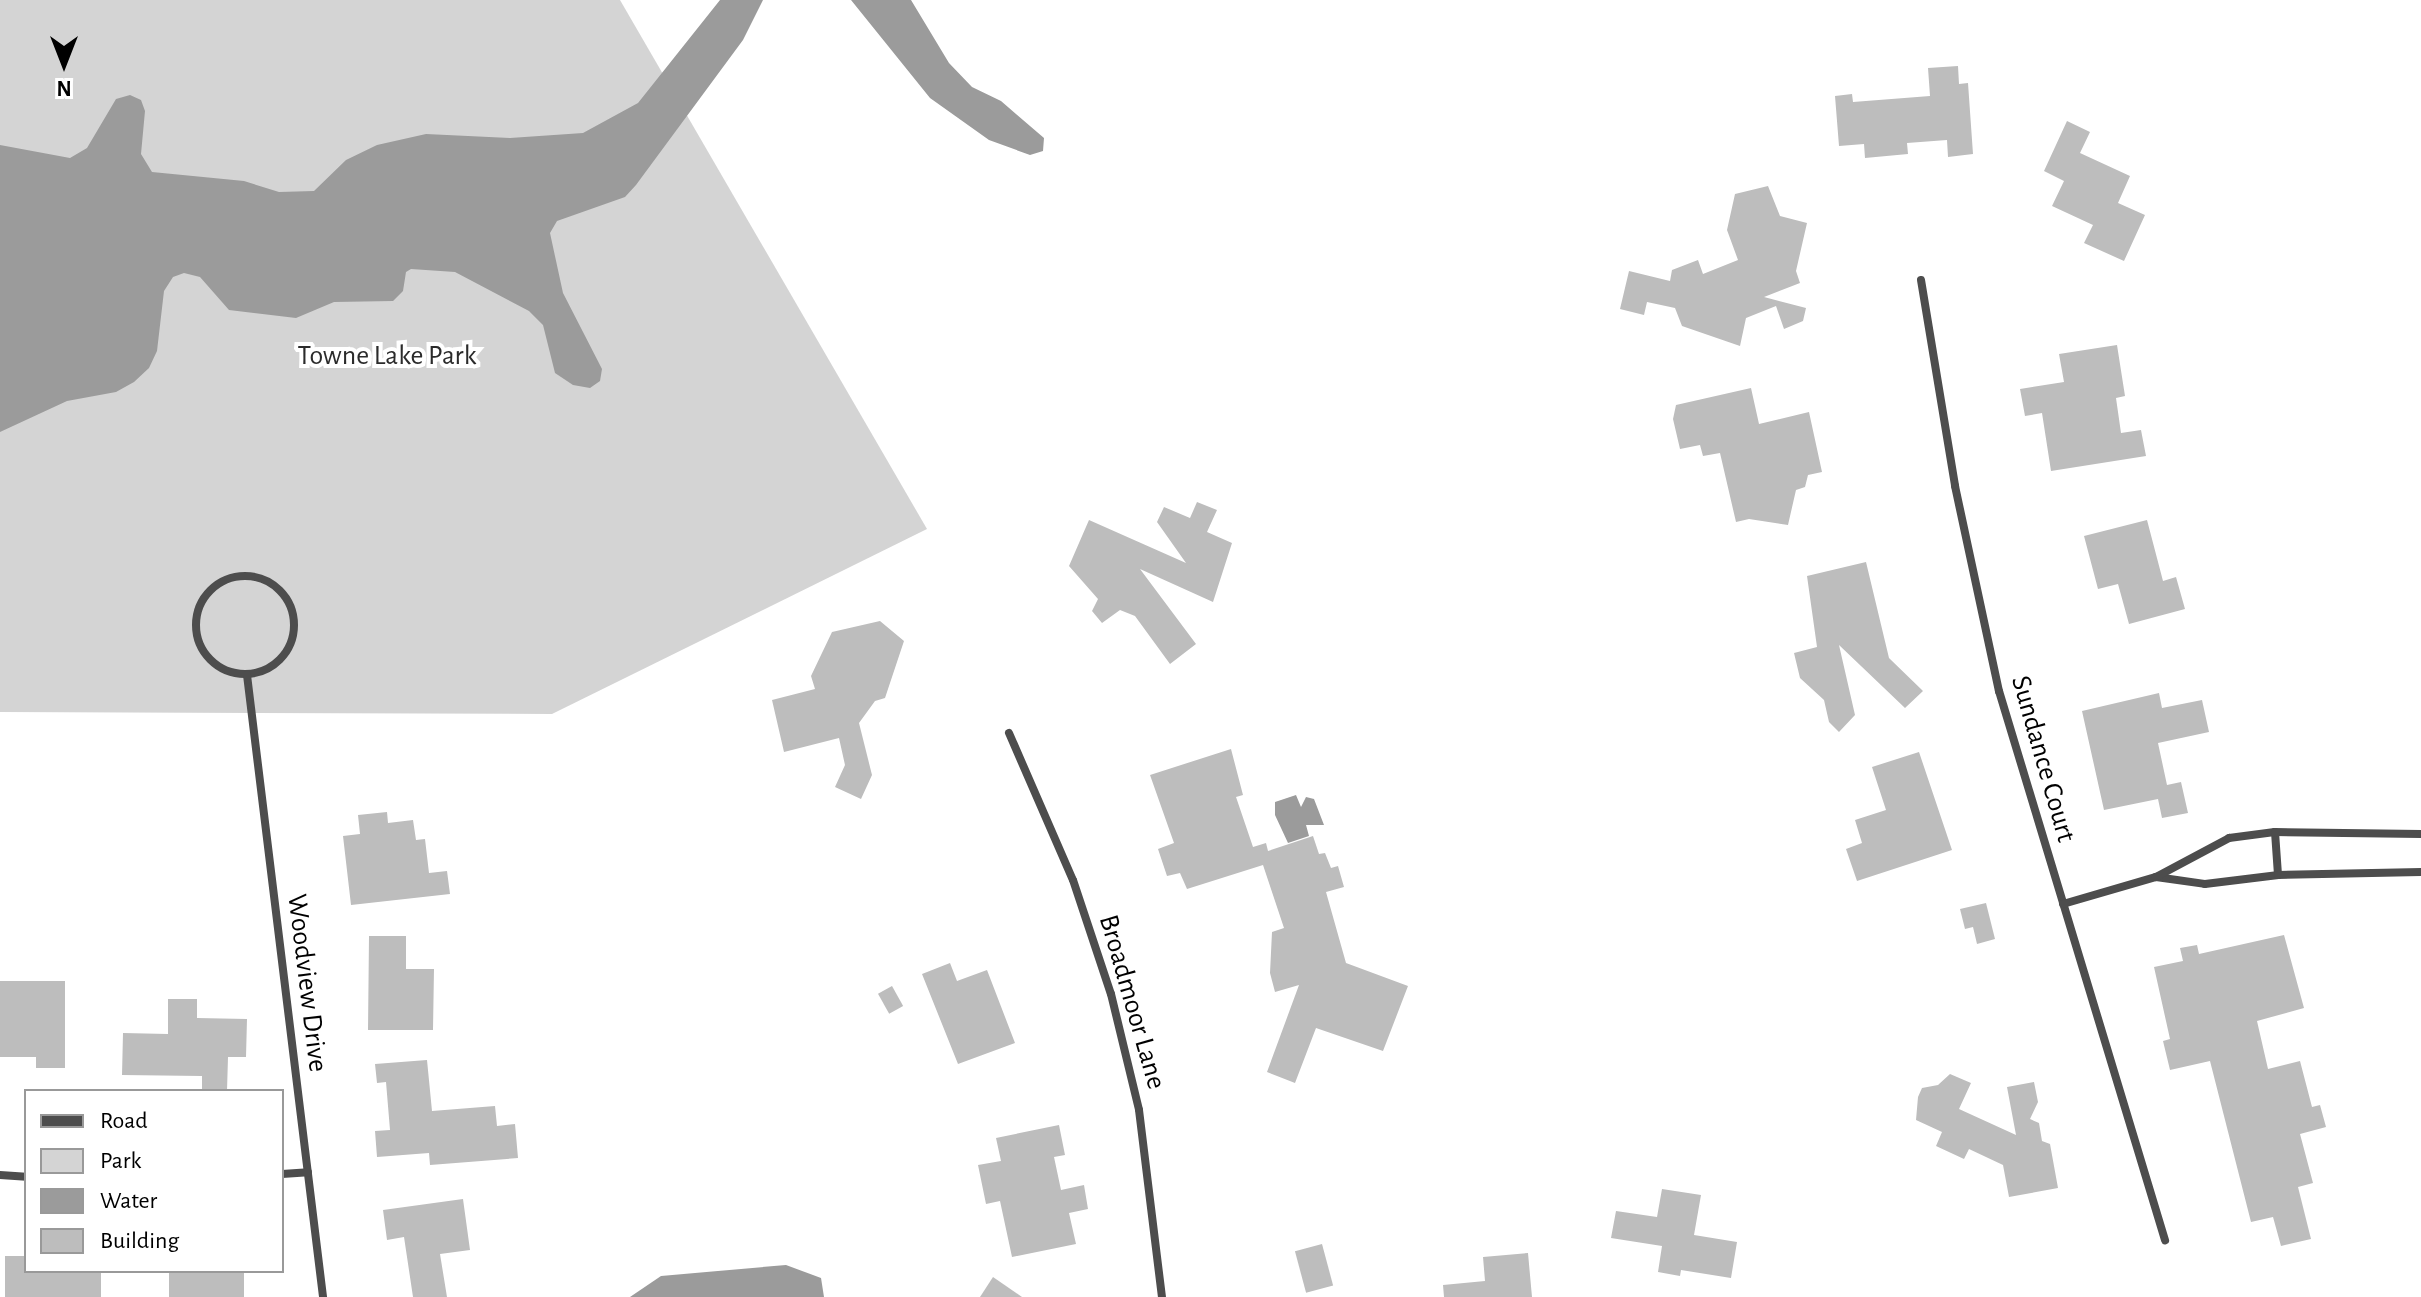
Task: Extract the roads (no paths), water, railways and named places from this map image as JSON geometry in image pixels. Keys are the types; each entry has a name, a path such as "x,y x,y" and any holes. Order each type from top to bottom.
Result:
{"street":[{"name":"Sundance Court","path":"1921,280 1955,486 1999,691 2165,1240"},
{"path":"242,576 263,579 281,591 292,610 295,628 280,661 247,675 214,664 196,634 205,596 221,582 242,576"},
{"name":"Woodview Drive","path":"247,675 323,1297"},
{"name":"Broadmoor Lane","path":"1009,733 1073,880 1111,994 1139,1110 1162,1297"},
{"path":"2063,904 2156,877 2229,838 2275,832 2421,834"},
{"path":"2275,832 2278,875"},
{"path":"2156,877 2205,884 2278,875 2421,872"},
{"path":"284,1174 308,1172"},
{"path":"0,1175 24,1177"}],"water":[{"path":"720,0 763,0 743,40 636,185 625,197 557,221 550,233 563,293 602,369 600,381 590,388 573,385 555,373 543,325 529,311 455,272 411,269 406,272 403,291 393,301 334,302 296,318 229,310 200,277 184,273 173,277 164,291 157,351 149,368 134,382 116,392 67,401 0,432 0,145 70,158 87,148 116,99 130,95 141,100 145,111 141,154 152,172 244,181 279,192 314,191 346,160 377,145 426,134 510,138 583,133 638,103"},
{"path":"851,0 911,0 949,63 972,87 1001,101 1044,138 1043,151 1030,155 989,140 930,98"},
{"path":"1296,795 1301,807 1306,797 1314,799 1324,825 1306,825 1309,836 1288,843 1275,815 1275,802"},
{"path":"786,1265 821,1278 824,1297 630,1297 661,1276"}],"park label":[{"name":"Towne Lake Park","path":"387,356"}]}
